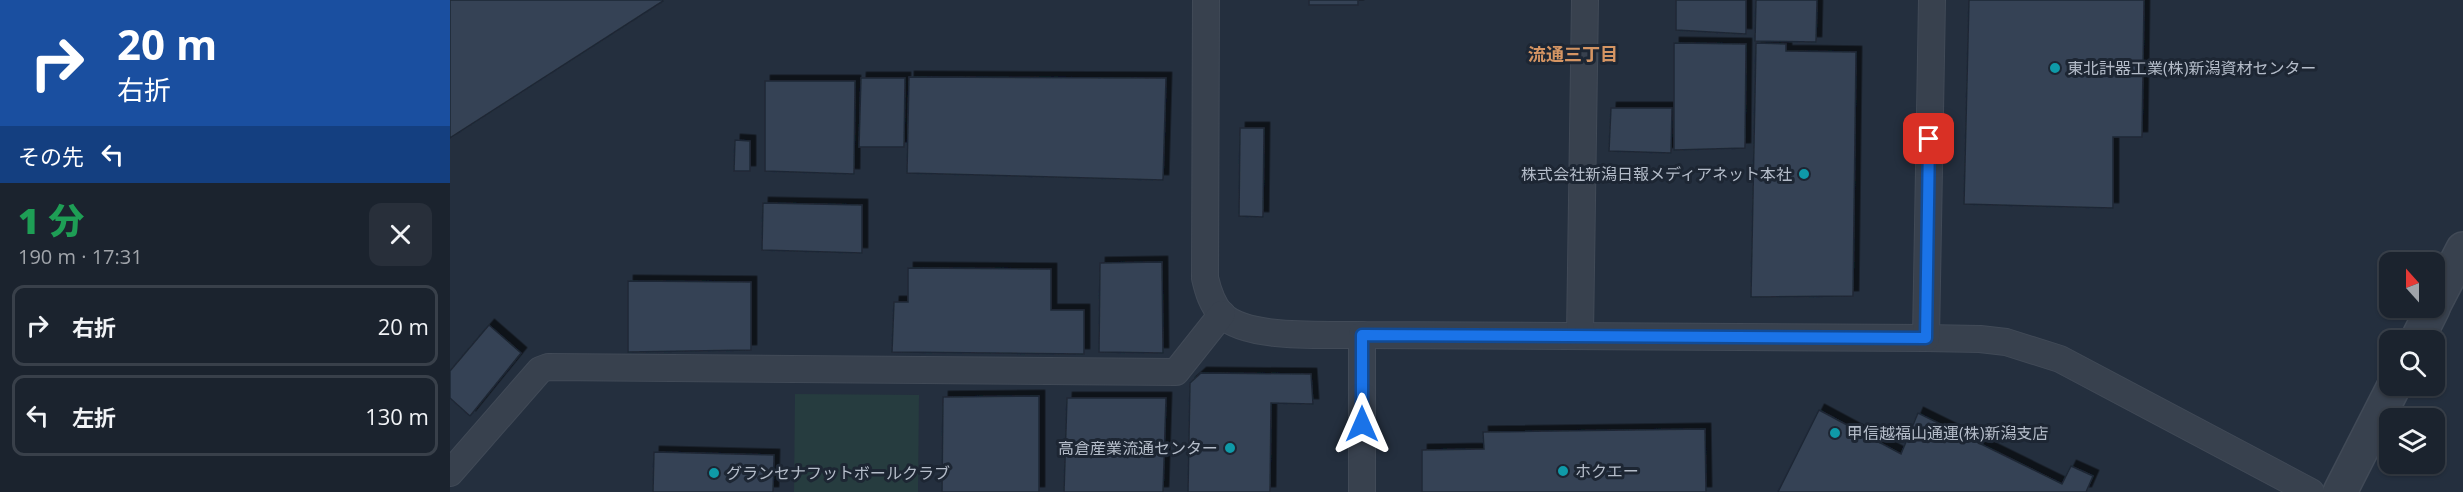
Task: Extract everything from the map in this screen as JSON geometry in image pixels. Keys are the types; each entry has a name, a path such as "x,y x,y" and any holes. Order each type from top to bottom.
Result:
{"street":[{"path":"1206,0 1203,259 1210,297 1222,314 1238,326 1258,331 1362,335 1926,338 2006,342 2060,359 2311,492"},
{"path":"1580,335 1585,0"},
{"path":"1926,338 1932,0"},
{"path":"2445,284 2463,249"},
{"path":"450,473 540,370 549,367 1176,372 1222,314"},
{"path":"1362,335 1362,492"},
{"path":"2340,492 2389,396"}],"green space":[{"path":"795,394 919,395 918,492 794,492"}],"building":[{"path":"450,0 662,0 663,1 450,138"},
{"path":"1309,0 1358,0 1358,5 1309,5"},
{"path":"1676,0 1746,0 1746,34 1676,30"},
{"path":"1756,0 1817,0 1816,42 1755,41"},
{"name":"東北計器工業(株)新潟資材センター","path":"1969,0 2144,0 2142,137 2113,137 2113,208 1964,204"},
{"path":"1674,43 1746,44 1745,148 1674,150"},
{"name":"株式会社新潟日報メディアネット本社","path":"1756,43 1786,44 1786,51 1856,52 1853,296 1751,297"},
{"path":"909,77 1166,78 1163,180 907,173"},
{"path":"861,78 905,78 904,147 859,147"},
{"path":"765,81 855,81 854,174 765,171"},
{"path":"1611,108 1672,108 1671,153 1609,151"},
{"path":"1240,128 1264,128 1263,217 1239,216"},
{"path":"735,140 750,141 750,171 734,171"},
{"path":"763,203 862,205 862,253 762,250"},
{"path":"1162,262 1163,353 1099,352 1100,263"},
{"path":"908,268 1051,269 1051,310 1084,310 1084,354 892,352 894,302 908,302"},
{"path":"628,281 751,282 751,350 628,352"},
{"path":"489,325 521,353 470,416 450,398 450,371"},
{"name":"高倉産業流通センター","path":"1201,373 1311,374 1313,404 1271,403 1270,492 1188,492 1190,383"},
{"path":"1039,396 1039,492 942,492 943,397"},
{"path":"1067,398 1166,398 1163,492 1064,492"},
{"name":"甲信越福山通運(株)新潟支店","path":"1819,410 1901,454 1918,413 2062,484 2071,466 2093,476 2086,492 1778,492"},
{"name":"ホクエー","path":"1705,429 1706,492 1422,492 1422,450 1484,449 1483,432"},
{"name":"グランセナフットボールクラブ","path":"654,452 774,455 773,492 653,492"}],"place":[{"name":"東北計器工業(株)新潟資材センター","path":"2055,68"},
{"name":"株式会社新潟日報メディアネット本社","path":"1804,174"},
{"name":"甲信越福山通運(株)新潟支店","path":"1835,433"},
{"name":"高倉産業流通センター","path":"1230,448"},
{"name":"ホクエー","path":"1563,471"},
{"name":"グランセナフットボールクラブ","path":"714,473"}],"district":[{"name":"流通三丁目","path":"1573,54"}],"route":[{"path":"1362,424 1362,335 1926,338 1929,139"}]}
